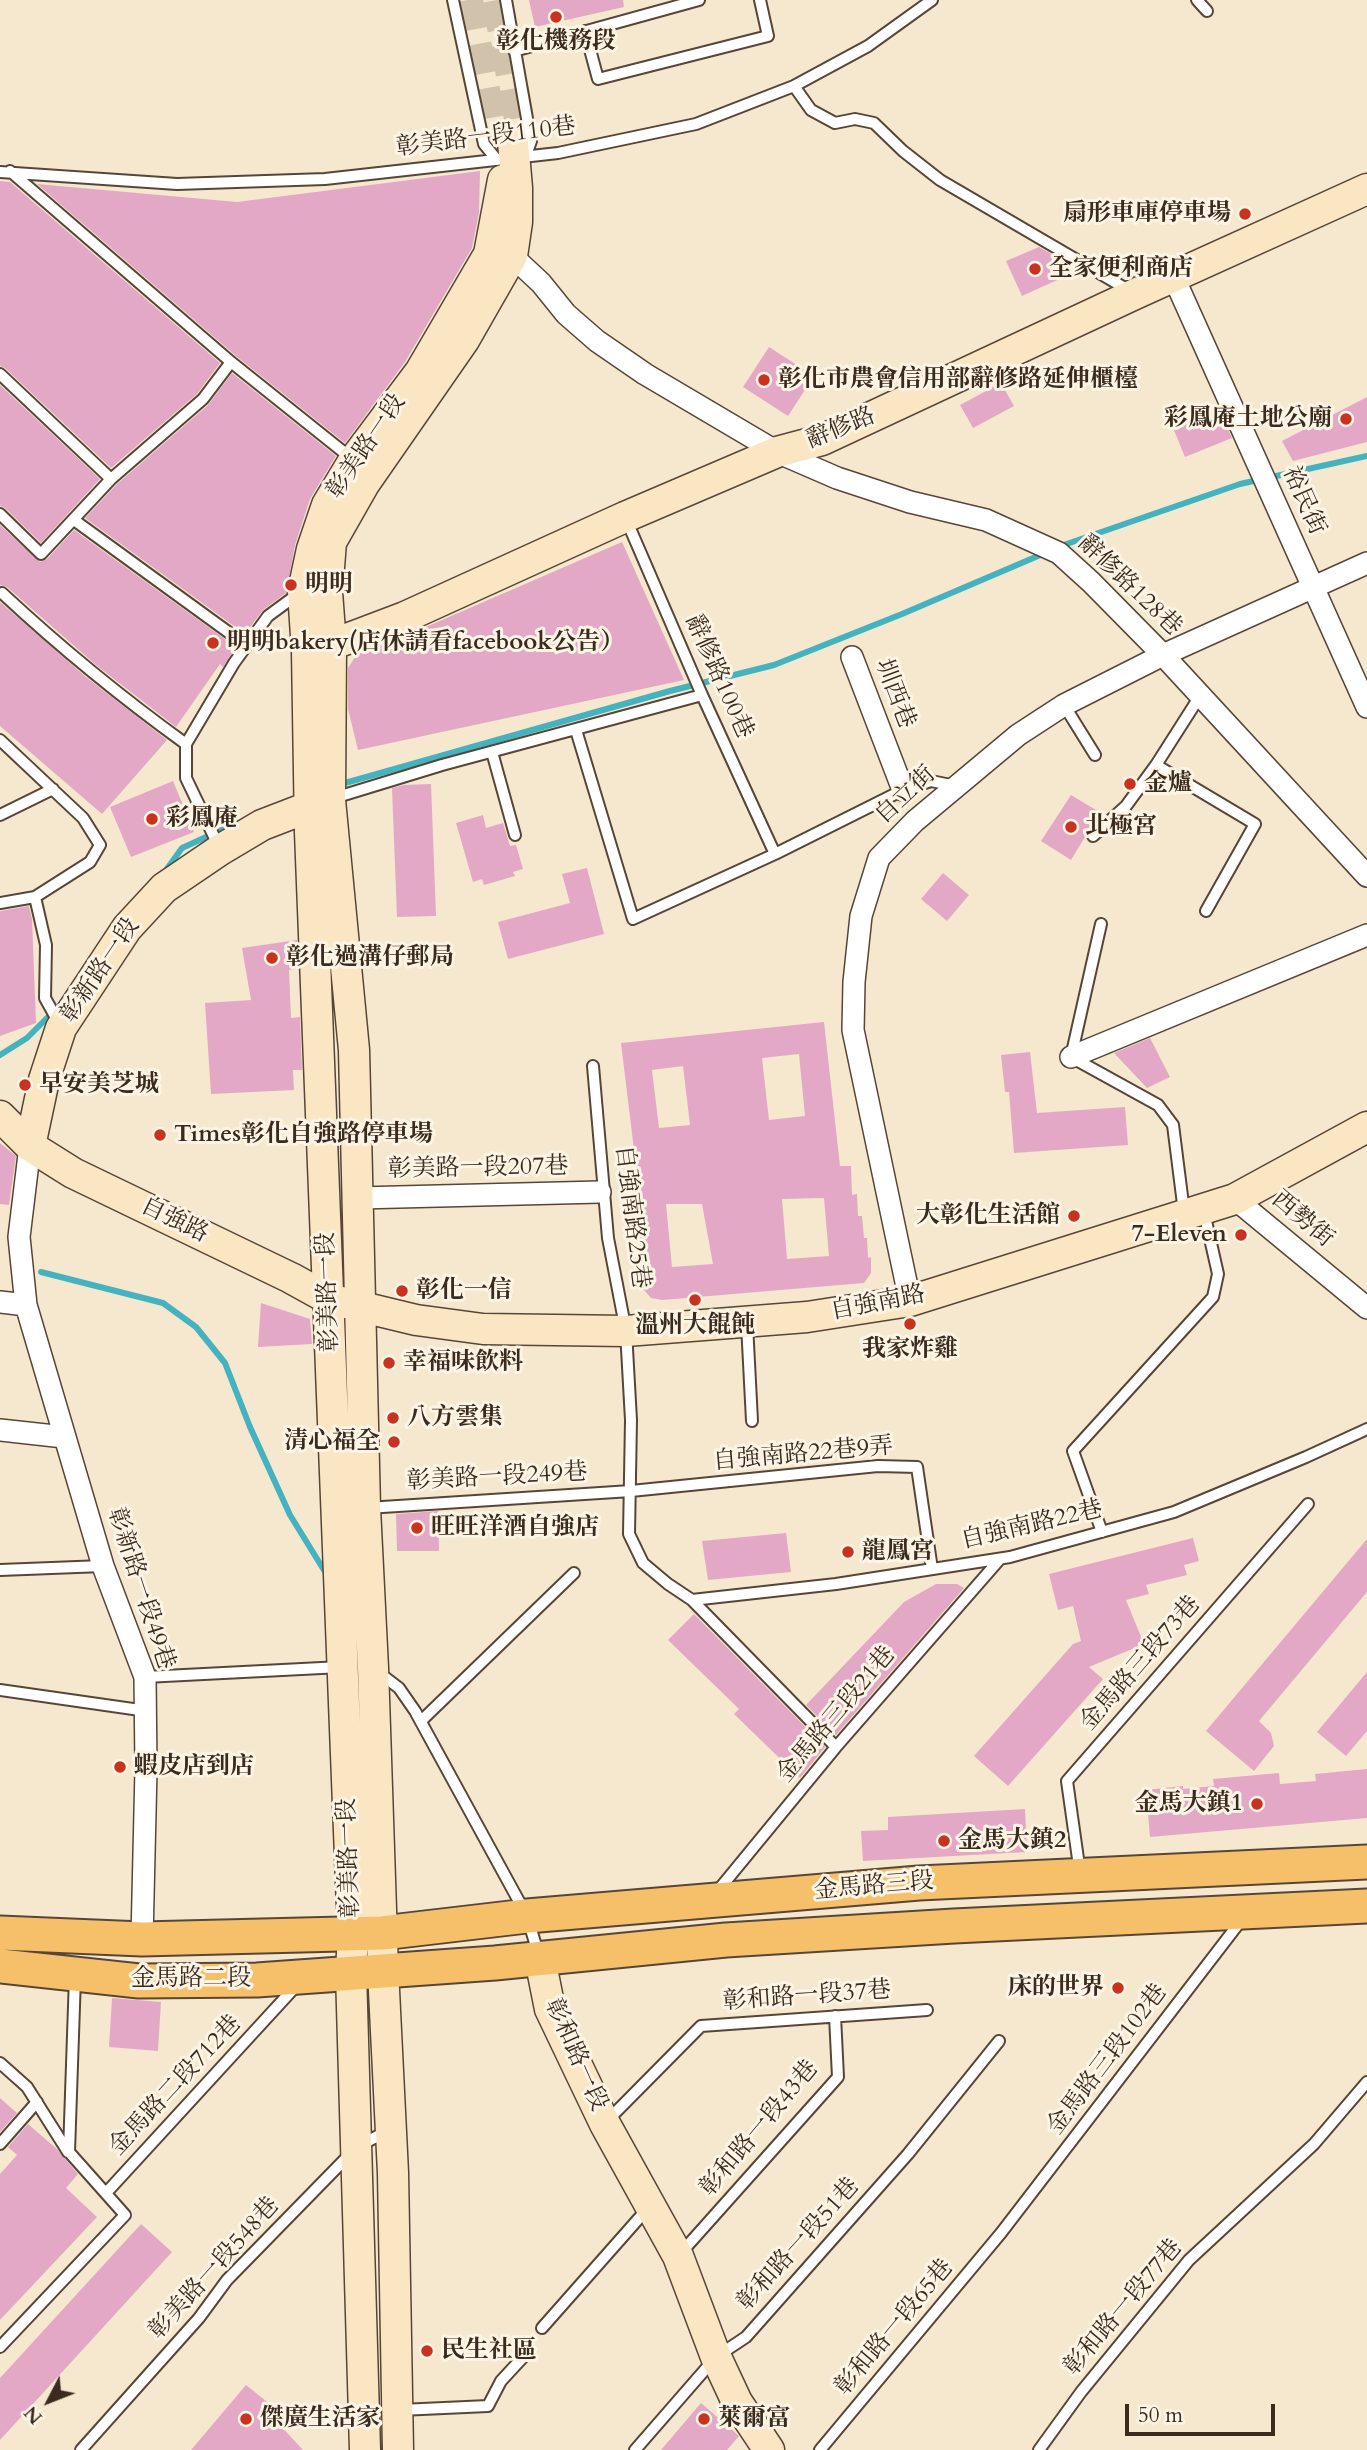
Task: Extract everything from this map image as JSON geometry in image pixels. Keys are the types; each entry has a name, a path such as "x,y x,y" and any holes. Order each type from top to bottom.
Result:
{"main road":[{"name":"金馬路三段","path":"368,1933 527,1916 919,1883 1367,1862"},
{"name":"金馬路三段","path":"367,1972 540,1959 726,1940 1367,1906"},
{"name":"金馬路二段","path":"0,1933 142,1939 368,1933"},
{"name":"金馬路二段","path":"0,1966 139,1981 257,1980 367,1972"}],"street":[{"name":"彰美路一段","path":"368,1933 342,1667 330,1300 319,803 319,648 331,542 364,484 464,340 517,222 509,156"},
{"name":"辭修路","path":"319,648 405,617 625,517 777,452 822,440 1367,189"},
{"name":"彰美路一段","path":"319,648 303,591 312,548 327,505 354,460 420,372 500,255"},
{"name":"辭修路128巷","path":"500,255 541,283 566,314 597,341 645,374 777,452 837,478 910,502 986,520 1059,553 1163,655 1367,876"},
{"name":"裕民街","path":"1174,278 1367,707"},
{"name":"自立街","path":"910,1301 853,1030 854,982 861,916 879,858 915,821 1017,734 1065,705 1163,655 1367,563"},
{"name":"圳西巷","path":"852,657 903,790"},
{"name":"彰美路一段","path":"319,803 354,1050 365,1508 373,1668 367,1972 357,2147 365,2450"},
{"name":"彰新路一段","path":"26,1305 19,1237 30,1146 44,1080 61,1028 127,928 164,888 217,842 319,803"},
{"path":"1071,1057 1367,935"},
{"name":"自強路","path":"0,1116 30,1146 73,1173 291,1278 330,1300 360,1306"},
{"name":"自強南路","path":"360,1306 416,1320 483,1329 626,1331 807,1317 910,1301 1235,1199 1367,1126"},
{"name":"彰美路一段207巷","path":"358,1198 600,1192"},
{"name":"西勢街","path":"1235,1199 1367,1308"},
{"path":"0,1302 26,1305"},
{"name":"彰新路一段49巷","path":"26,1305 103,1566 145,1677 147,1711 142,1939"},
{"path":"0,1430 64,1437"},
{"name":"彰和路一段","path":"540,1959 550,2008 605,2124 678,2256 716,2357 737,2402 769,2450"},
{"name":"彰美路一段","path":"367,1972 391,2128 398,2450"}],"lane":[{"path":"453,0 509,156"},
{"path":"506,0 514,51 509,156"},
{"path":"514,51 699,0"},
{"path":"584,31 598,79 768,36 760,0"},
{"name":"彰美路一段110巷","path":"4,170 177,184 325,179 509,156 696,124 794,86 868,46 932,0"},
{"path":"1197,0 1207,11"},
{"path":"794,86 811,110 835,123 856,119 874,123 903,151 940,180 1135,294"},
{"name":"彰美路一段110巷","path":"4,170 231,362 354,460"},
{"path":"0,514 41,554 111,479 203,398 231,362"},
{"path":"0,374 111,479"},
{"name":"辭修路100巷","path":"625,517 775,854"},
{"path":"74,520 246,645"},
{"path":"217,842 186,778 186,744 246,645 268,616 303,591"},
{"path":"2,593 130,704 186,744"},
{"path":"319,803 492,752 702,695"},
{"path":"1093,836 1126,806 1200,696"},
{"path":"1065,705 1095,755"},
{"path":"576,730 633,919 775,854 903,790 930,781 956,786"},
{"path":"0,740 83,818 100,845 90,862 35,897 0,903"},
{"path":"492,752 515,835"},
{"path":"1156,765 1255,824 1206,911"},
{"path":"0,815 53,789"},
{"path":"35,897 46,945 45,999 61,1028"},
{"path":"1101,924 1071,1057 1158,1104 1172,1125 1194,1212 1218,1274 1213,1297 1073,1451 1102,1532"},
{"name":"自強南路25巷","path":"593,1066 608,1238 626,1331"},
{"path":"747,1322 752,1421"},
{"path":"626,1331 631,1420 629,1534 643,1563 692,1600 836,1747"},
{"name":"自強南路22巷","path":"692,1600 836,1584 1000,1559 1174,1512 1367,1429"},
{"name":"自強南路22巷9弄","path":"631,1491 878,1466 917,1467 932,1569"},
{"name":"彰美路一段249巷","path":"365,1508 631,1491"},
{"name":"金馬路三段73巷","path":"1080,1874 1067,1781 1308,1504"},
{"name":"金馬路三段21巷","path":"710,1901 836,1747 1000,1559"},
{"path":"0,1570 103,1566"},
{"path":"421,1721 574,1573"},
{"path":"145,1677 342,1667"},
{"name":"彰和路一段","path":"373,1668 399,1688 421,1721 527,1916 540,1959"},
{"path":"0,1690 147,1711"},
{"name":"金馬路三段102巷","path":"1002,2233 1248,1912"},
{"path":"69,2152 76,1974"},
{"name":"金馬路二段712巷","path":"106,2193 305,1976"},
{"name":"彰和路一段37巷","path":"605,2124 701,2026 927,2010"},
{"name":"彰和路一段43巷","path":"678,2256 838,2077 835,2016"},
{"name":"彰和路一段51巷","path":"635,2450 716,2357 746,2337 908,2154 999,2041"},
{"path":"0,2063 27,2087 69,2152 125,2215 0,2347"},
{"name":"彰和路一段77巷","path":"1039,2450 1081,2392 1189,2260 1314,2144 1367,2082"},
{"path":"0,2144 37,2102"},
{"name":"彰美路一段548巷","path":"81,2450 199,2318 227,2280 357,2147 391,2128"},
{"path":"541,2328 650,2206"},
{"name":"彰和路一段65巷","path":"820,2450 1002,2233"},
{"path":"397,2410 488,2406 501,2381 525,2355"}],"building":[{"name":"彰化機務段","path":"529,0 623,0 624,7 535,27"},
{"path":"480,171 479,213 472,248 405,362 345,443 236,356 37,184 237,202"},
{"path":"0,181 10,182 220,363 197,394 111,468 0,366"},
{"name":"全家便利商店","path":"1039,247 1055,256 1064,277 1022,296 1006,261"},
{"path":"769,347 814,376 788,416 743,387"},
{"path":"232,373 336,456 310,499 295,545 286,593 263,610 245,634 85,518 116,485 208,405"},
{"path":"1001,383 1014,406 973,428 960,405"},
{"path":"0,385 100,479 41,543 0,506"},
{"name":"彩鳳庵土地公廟","path":"1367,397 1367,442 1293,461 1282,441"},
{"path":"1217,405 1232,438 1185,457 1171,423"},
{"path":"0,525 40,562 47,559 74,530 236,647 223,667 220,664 176,727 96,665 7,587 0,585"},
{"path":"622,542 684,680 358,750 348,709 348,668 357,654"},
{"path":"0,602 86,677 167,740 102,814 0,726"},
{"name":"彩鳳庵","path":"173,781 194,832 131,857 110,807"},
{"path":"431,784 436,916 397,917 392,788"},
{"name":"北極宮","path":"1071,795 1101,813 1071,860 1041,841"},
{"path":"483,815 486,828 503,823 510,846 516,845 523,869 513,872 515,876 484,885 482,879 473,882 456,823"},
{"path":"587,868 604,934 508,959 498,922 570,903 562,874"},
{"path":"943,873 969,895 947,921 921,899"},
{"path":"29,906 32,919 36,1023 0,1036 0,911"},
{"path":"297,940 298,968 289,970 291,1018 300,1017 302,1070 293,1070 294,1090 211,1094 205,1003 251,1000 242,948"},
{"path":"824,1022 840,1166 851,1166 852,1195 857,1194 858,1216 862,1216 868,1258 871,1257 871,1273 864,1283 662,1300 651,1298 643,1289 635,1158 621,1043","holes":["799,1054 805,1116 769,1120 762,1058","683,1066 690,1125 659,1128 652,1070","824,1198 829,1256 787,1259 782,1199","666,1204 702,1204 713,1264 672,1267"]},
{"path":"1150,1038 1170,1077 1147,1088 1114,1053"},
{"path":"1030,1052 1037,1113 1125,1107 1128,1145 1014,1153 1009,1092 1005,1092 1001,1055"},
{"path":"0,1143 16,1156 9,1205 0,1204"},
{"path":"261,1303 310,1319 312,1344 258,1347"},
{"name":"旺旺洋酒自強店","path":"438,1511 439,1551 397,1551 396,1514"},
{"path":"786,1533 791,1572 708,1580 702,1541"},
{"path":"1193,1538 1199,1561 1184,1565 1187,1575 1146,1585 1149,1594 1126,1600 1144,1644 1089,1667 1103,1679 1008,1786 974,1756 1073,1644 1081,1641 1073,1606 1058,1610 1049,1574"},
{"path":"1367,1539 1367,1592 1259,1721 1271,1733 1274,1746 1254,1771 1206,1731"},
{"path":"936,1584 957,1584 964,1588 836,1735 806,1705 904,1602"},
{"path":"694,1614 825,1747 800,1778 734,1714 739,1709 668,1640"},
{"path":"1367,1672 1367,1731 1346,1756 1317,1732"},
{"name":"金馬大鎮1","path":"1367,1769 1367,1818 1150,1837 1146,1790 1214,1786 1213,1779 1279,1773 1280,1784 1316,1781 1315,1774"},
{"name":"金馬大鎮2","path":"1025,1809 1027,1852 863,1861 861,1831 888,1830 888,1817"},
{"path":"112,1998 161,2002 158,2051 109,2047"},
{"path":"0,2098 17,2113 0,2132"},
{"path":"28,2124 57,2149 78,2174 66,2188 97,2217 0,2320 0,2174 17,2155 8,2147"},
{"path":"141,2224 172,2252 0,2440 0,2378"},
{"name":"傑廣生活家","path":"246,2385 271,2405 267,2411 303,2450 191,2450"},
{"name":"萊爾富","path":"701,2403 739,2436 727,2450 661,2450"}],"waterway":[{"path":"1058,547 1240,484 1367,456"},
{"path":"338,785 670,691 774,665 1045,553"},
{"path":"164,873 182,848 237,823"},
{"path":"0,1055 27,1038 55,1010"},
{"path":"41,1272 163,1303 196,1327 225,1363 250,1427 290,1515 327,1575"}],"tunnel":[{"path":"468,0 495,143"},
{"path":"497,0 523,140"}],"place":[{"name":"彰化機務段","path":"556,17"},
{"name":"扇形車庫停車場","path":"1245,214"},
{"name":"全家便利商店","path":"1035,269"},
{"name":"彰化市農會信用部辭修路延伸櫃檯","path":"764,380"},
{"name":"彩鳳庵土地公廟","path":"1346,419"},
{"name":"明明","path":"291,585"},
{"name":"明明bakery(店休請看facebook公告）","path":"213,643"},
{"name":"金爐","path":"1130,784"},
{"name":"彩鳳庵","path":"152,819"},
{"name":"北極宮","path":"1071,827"},
{"name":"彰化過溝仔郵局","path":"272,958"},
{"name":"早安美芝城","path":"25,1085"},
{"name":"Times彰化自強路停車場","path":"160,1135"},
{"name":"大彰化生活館","path":"1074,1216"},
{"name":"7-Eleven","path":"1241,1235"},
{"name":"彰化一信","path":"402,1291"},
{"name":"溫州大餛飩","path":"695,1300"},
{"name":"我家炸雞","path":"910,1324"},
{"name":"幸福味飲料","path":"389,1363"},
{"name":"八方雲集","path":"393,1418"},
{"name":"清心福全","path":"394,1442"},
{"name":"旺旺洋酒自強店","path":"417,1528"},
{"name":"龍鳳宮","path":"848,1552"},
{"name":"蝦皮店到店","path":"120,1767"},
{"name":"金馬大鎮1","path":"1257,1804"},
{"name":"金馬大鎮2","path":"944,1841"},
{"name":"床的世界","path":"1118,1988"},
{"name":"民生社區","path":"427,2351"},
{"name":"傑廣生活家","path":"246,2419"},
{"name":"萊爾富","path":"704,2419"}]}
